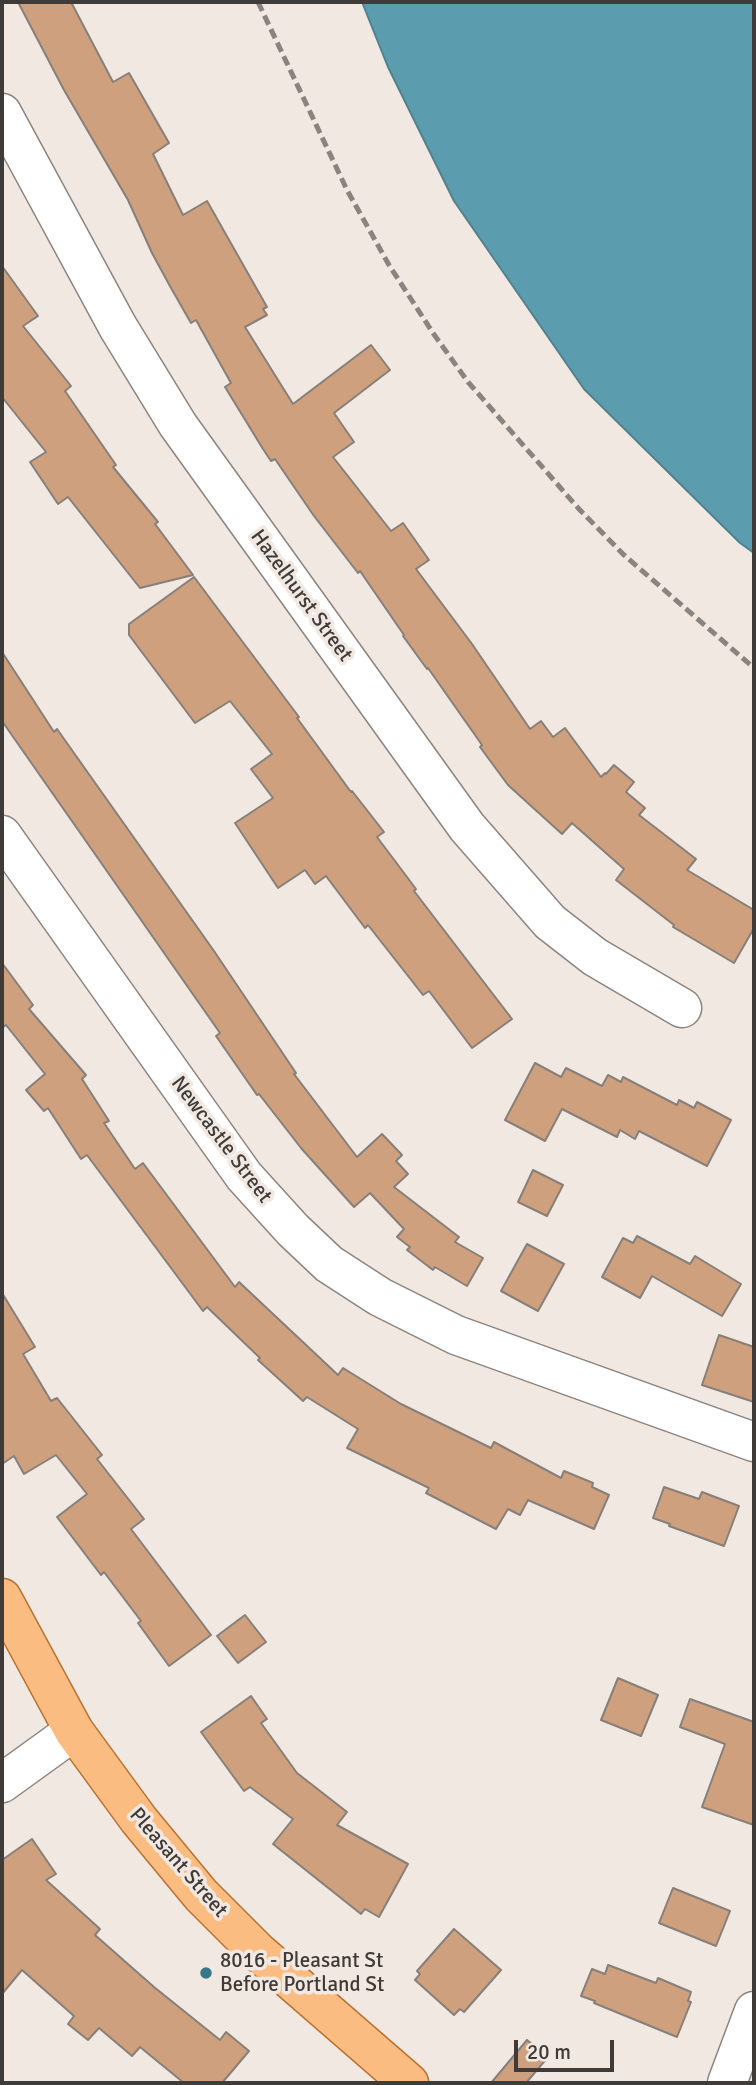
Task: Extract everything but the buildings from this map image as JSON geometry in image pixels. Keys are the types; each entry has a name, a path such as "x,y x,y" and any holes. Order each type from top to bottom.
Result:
{"main road":[{"name":"Pleasant Street","path":"2,1598 74,1731 139,1820 201,1895 257,1951 409,2083"}],"street":[{"name":"Hazelhurst Street","path":"2,113 118,327 178,425 467,827 550,922 594,957 682,1008"},
{"name":"Newcastle Street","path":"2,835 244,1176 293,1230 329,1264 380,1297 456,1335 754,1442"},
{"path":"2,1783 74,1731"},
{"path":"727,2083 754,2011"}],"water":[{"path":"362,2 754,2 754,553 740,543 584,389 454,201 388,67"}],"railway":[{"path":"258,2 347,190 389,265 468,382 579,509 624,555 754,668"}],"place":[{"name":"8016 - Pleasant St Before Portland St","path":"206,1973"}]}
